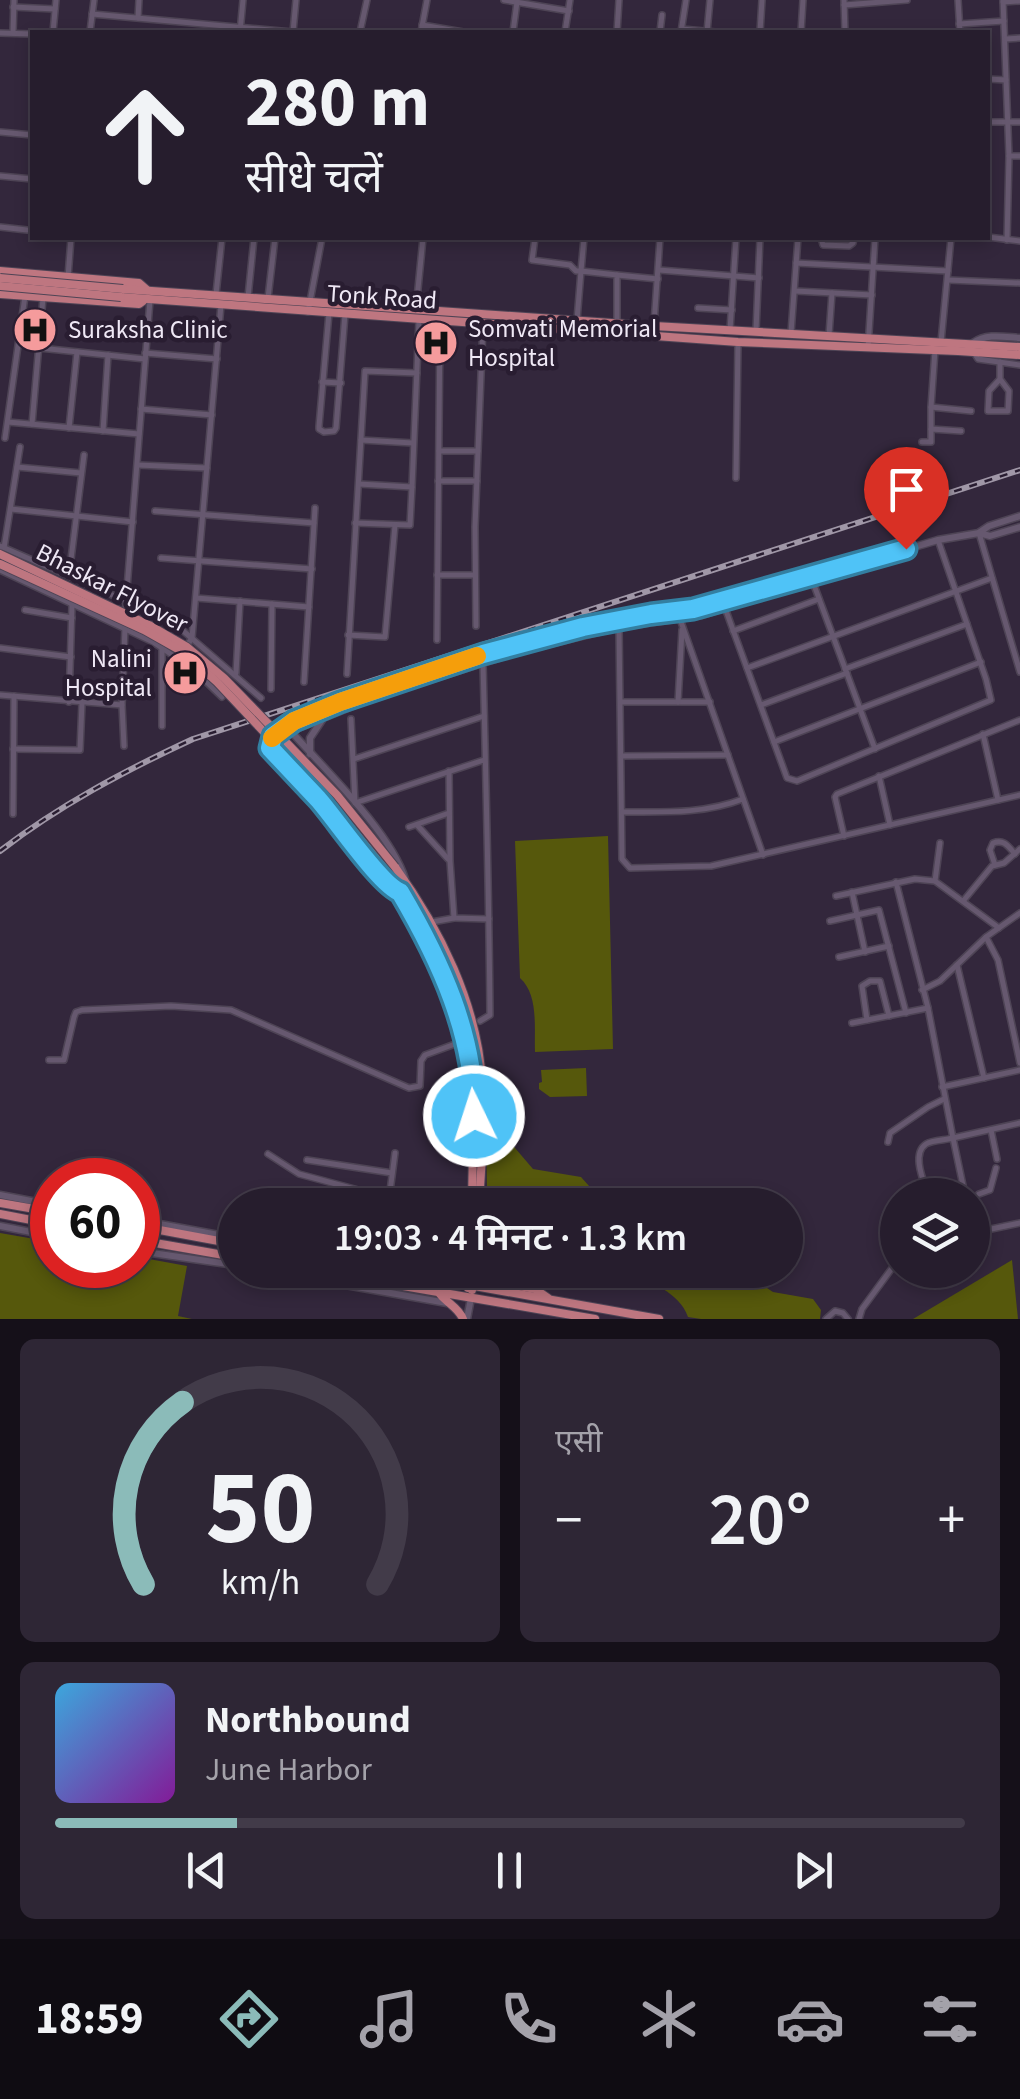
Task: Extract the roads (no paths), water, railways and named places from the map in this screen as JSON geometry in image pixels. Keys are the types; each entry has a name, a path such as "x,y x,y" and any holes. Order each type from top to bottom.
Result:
{"main road":[{"path":"3,291 10,272"},
{"path":"0,275 10,272 139,282 148,296"},
{"path":"0,275 148,296"},
{"path":"3,291 43,298 138,304 148,296"},
{"path":"3,291 122,293"},
{"name":"Tonk Road","path":"148,296 268,298 791,333 869,343"},
{"name":"Tonk Road","path":"148,296 308,312 738,342 985,349"},
{"path":"985,349 1020,347"},
{"path":"985,349 1020,356"},
{"name":"Bhaskar Flyover","path":"2,549 187,647 224,678 337,794 391,870 428,940 478,1083"},
{"name":"Bhaskar Flyover","path":"0,567 144,630 182,652 217,682 406,882 432,922 465,998 477,1038 478,1083"},
{"path":"476,1188 478,1083"},
{"path":"0,1203 30,1206"},
{"path":"0,1214 30,1220"},
{"path":"160,1227 218,1237"},
{"path":"160,1244 218,1254"},
{"path":"404,1288 595,1319"},
{"path":"468,1298 470,1288"},
{"path":"487,1288 659,1319"},
{"path":"530,1288 553,1300"},
{"path":"439,1292 446,1303 466,1317"}],"street":[{"path":"53,30 56,0"},
{"path":"90,30 94,0"},
{"path":"138,18 139,0"},
{"path":"92,14 240,29 243,0"},
{"path":"293,30 296,0"},
{"path":"360,30 366,0"},
{"path":"422,29 427,0"},
{"path":"504,0 568,11"},
{"path":"565,30 570,0"},
{"path":"617,30 618,0"},
{"path":"682,30 686,0"},
{"path":"710,0 710,30"},
{"path":"760,30 762,0"},
{"path":"801,30 803,0"},
{"path":"846,30 844,2 907,0"},
{"path":"958,0 960,30"},
{"path":"1008,240 1004,1 1020,1"},
{"path":"513,30 518,2"},
{"path":"13,33 13,4 55,9"},
{"path":"660,30 662,15"},
{"path":"959,24 1004,21"},
{"path":"0,33 30,34"},
{"path":"1005,39 1020,38"},
{"path":"990,79 1006,80"},
{"path":"990,122 1020,122"},
{"path":"0,132 30,135"},
{"path":"1009,156 1020,156"},
{"path":"0,176 30,179"},
{"path":"1010,200 1020,199"},
{"path":"0,227 27,230"},
{"path":"990,237 1020,241"},
{"path":"68,277 71,240"},
{"path":"216,295 222,240"},
{"path":"248,297 254,240"},
{"path":"268,298 276,240"},
{"path":"308,312 322,240"},
{"path":"416,308 424,240"},
{"path":"535,240 532,260 581,271 658,279"},
{"path":"577,320 584,240"},
{"path":"654,326 660,240"},
{"path":"730,330 736,240"},
{"path":"756,332 760,240"},
{"path":"791,333 798,240"},
{"path":"821,240 823,245 848,246 854,240"},
{"path":"869,343 875,240"},
{"path":"922,442 931,442 931,408 950,240"},
{"path":"796,263 948,271"},
{"path":"659,270 759,278"},
{"path":"617,324 618,275"},
{"path":"947,280 1020,283"},
{"path":"794,292 872,294"},
{"path":"828,336 832,293"},
{"path":"6,438 25,296"},
{"path":"124,746 124,629 148,296"},
{"path":"32,424 43,298"},
{"path":"178,659 192,638 221,305"},
{"path":"698,308 732,310"},
{"path":"329,313 319,426 324,432 336,428 345,314"},
{"path":"355,522 410,525 419,320"},
{"path":"437,640 440,321"},
{"path":"476,626 483,324"},
{"path":"1020,338 981,338 973,348 978,358 1020,364"},
{"path":"736,478 738,342"},
{"path":"40,348 216,359"},
{"path":"69,428 77,352"},
{"path":"103,431 108,355"},
{"path":"1000,362 1000,379 1009,391 1008,411 988,412 989,391 1000,379"},
{"path":"347,674 364,371 417,373"},
{"path":"322,382 340,383"},
{"path":"931,408 971,411"},
{"path":"141,409 212,415"},
{"path":"8,422 139,434"},
{"path":"931,429 961,431"},
{"path":"361,440 414,443"},
{"path":"20,446 2,549 69,575 181,629 261,698"},
{"path":"439,451 478,451"},
{"path":"69,575 84,455"},
{"path":"138,465 206,468"},
{"path":"17,467 81,472"},
{"path":"438,480 477,482"},
{"path":"359,484 412,487"},
{"path":"304,682 315,508"},
{"path":"11,509 133,522"},
{"path":"155,511 314,523"},
{"path":"979,533 1020,516"},
{"path":"348,635 385,637 395,524"},
{"path":"287,727 298,728 357,704 619,623 681,622 810,577 938,540 979,533 990,536 1020,526"},
{"path":"979,533 1020,672"},
{"path":"725,607 787,778 794,781 992,700 938,540"},
{"path":"161,558 312,568"},
{"path":"0,567 162,647 222,697"},
{"path":"437,575 476,574"},
{"path":"810,577 875,749"},
{"path":"747,668 992,578"},
{"path":"400,892 377,874 270,748 273,736 294,721 340,702 534,639 693,609 799,581"},
{"path":"196,598 309,607"},
{"path":"734,631 819,600"},
{"path":"236,675 240,602"},
{"path":"69,702 72,604"},
{"path":"271,689 272,604"},
{"path":"25,610 72,618"},
{"path":"681,622 762,855"},
{"path":"678,702 681,622"},
{"path":"619,623 622,859 630,868 699,868 1020,795"},
{"path":"761,705 967,624"},
{"path":"162,647 162,726"},
{"path":"0,648 71,658"},
{"path":"774,742 980,662"},
{"path":"480,1021 490,1015 483,663"},
{"path":"0,695 122,705"},
{"path":"12,814 14,696"},
{"path":"621,702 710,702"},
{"path":"13,749 80,750 82,703"},
{"path":"310,754 310,738 326,716"},
{"path":"353,760 484,716"},
{"path":"350,718 355,804"},
{"path":"844,836 836,795 1020,720"},
{"path":"287,727 399,860 406,882"},
{"path":"983,734 998,800"},
{"path":"622,756 728,755"},
{"path":"355,804 484,760"},
{"path":"449,772 454,918"},
{"path":"879,776 890,825"},
{"path":"622,812 692,812 743,799"},
{"path":"449,813 413,826 450,860"},
{"path":"964,900 995,865 1017,852 1001,841 993,843 990,850 995,865"},
{"path":"935,880 940,843"},
{"path":"836,896 896,882 935,880 999,928"},
{"path":"896,882 928,1008 962,1178"},
{"path":"852,892 864,952"},
{"path":"830,921 878,910 906,1013"},
{"path":"922,990 940,981 986,937 1020,913"},
{"path":"432,922 490,919"},
{"path":"942,1087 1020,1067 998,960 986,937"},
{"path":"839,958 888,946"},
{"path":"956,965 984,1078"},
{"path":"867,1020 862,986 870,981 880,981 889,1016"},
{"path":"49,1060 64,1060 74,1017 82,1010 171,1006 231,1010 416,1089 420,1086 425,1055 466,1040"},
{"path":"852,1023 928,1008"},
{"path":"888,1142 890,1133 944,1099"},
{"path":"923,1178 918,1158 926,1144 1020,1123"},
{"path":"990,1190 997,1159 991,1130"},
{"path":"390,1188 395,1152"},
{"path":"268,1154 300,1174 351,1188"},
{"path":"306,1160 392,1173"},
{"path":"0,1195 30,1202"},
{"path":"990,1230 1020,1223"},
{"path":"0,1226 30,1232"},
{"path":"160,1254 218,1263"},
{"path":"826,1319 835,1311 847,1317 862,1308 880,1284"},
{"path":"384,1288 446,1303"},
{"path":"466,1317 468,1298"},
{"path":"860,1319 862,1308"}],"railway":[{"path":"0,851 93,790 193,739 1020,470"}],"place":[{"name":"Suraksha Clinic","path":"35,330"},
{"name":"Somvati Memorial Hospital","path":"436,343"},
{"name":"Nalini Hospital","path":"185,673"}]}
